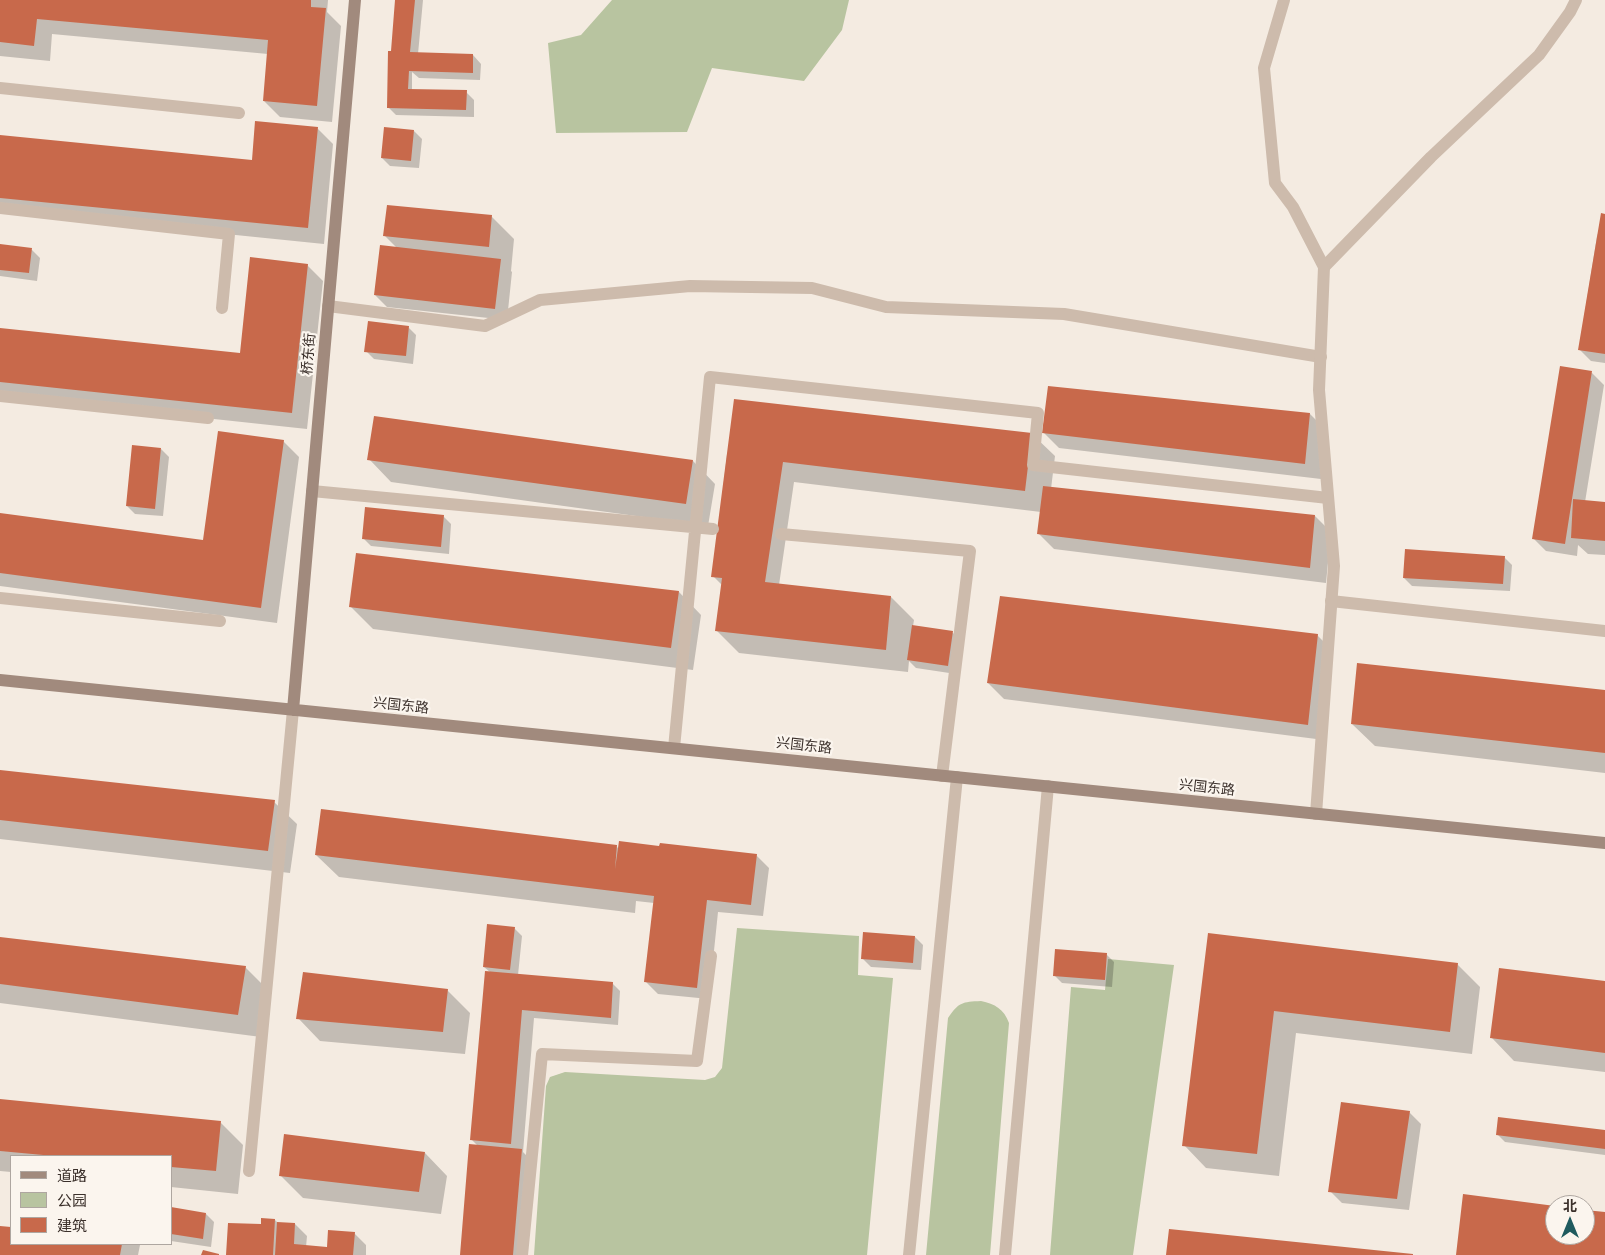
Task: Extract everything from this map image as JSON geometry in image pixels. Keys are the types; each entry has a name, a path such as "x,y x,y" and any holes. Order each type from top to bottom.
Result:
{"main road":[{"name":"桥东街","path":"293,710 355,0"},
{"name":"兴国东路","path":"0,680 1605,843"}],"street":[{"path":"1284,0 1264,68 1275,182 1293,207 1324,266 1319,390 1334,566 1316,814"},
{"path":"1324,266 1432,157 1539,55 1570,12 1576,0"},
{"path":"0,88 238,113"},
{"path":"0,208 230,234 222,308"},
{"path":"328,306 485,326 540,300 690,286 812,288 886,307 1064,314 1321,357"},
{"path":"674,748 710,377 1038,413 1033,466 1328,498"},
{"path":"0,396 208,418"},
{"path":"312,491 713,529"},
{"path":"781,534 970,551 942,776"},
{"path":"0,598 220,621"},
{"path":"1331,601 1605,631"},
{"path":"249,1171 293,710"},
{"path":"909,1255 957,777"},
{"path":"1005,1255 1048,786"},
{"path":"522,1255 542,1054 698,1061 711,956"}],"green space":[{"path":"612,0 849,0 842,30 804,81 712,68 687,132 556,133 548,43 581,35"},
{"path":"737,928 859,936 858,975 893,978 867,1255 534,1255 546,1086 550,1077 565,1072 705,1080 715,1077 722,1068"},
{"path":"1108,959 1174,965 1133,1255 1050,1255 1071,987 1105,990"},
{"path":"981,1001 998,1008 1009,1023 990,1255 926,1255 948,1018 958,1006 969,1002"}],"building":[{"path":"0,0 311,0 311,7 326,8 317,106 263,101 268,40 37,19 34,46 0,42"},
{"path":"395,0 415,0 410,52 473,54 473,73 409,71 408,89 467,90 466,110 387,108 388,51 391,51"},
{"path":"255,121 318,127 308,228 0,198 0,135 252,160"},
{"path":"384,127 414,130 411,161 381,158"},
{"path":"387,205 492,215 489,247 383,236"},
{"path":"1601,213 1605,214 1605,354 1578,350"},
{"path":"0,244 32,248 29,273 0,270"},
{"path":"380,245 501,259 495,309 374,295"},
{"path":"250,257 308,264 292,413 0,382 0,328 240,353"},
{"path":"368,321 409,326 406,356 364,352"},
{"path":"1560,366 1592,371 1565,544 1532,539"},
{"path":"1048,386 1310,413 1305,464 1042,433"},
{"path":"734,399 1032,433 1025,491 783,462 765,582 891,596 886,650 715,631 722,578 711,577"},
{"path":"374,416 693,460 686,504 367,460"},
{"path":"218,431 284,440 261,608 0,573 0,513 203,540"},
{"path":"132,445 161,448 155,509 126,506"},
{"path":"1043,486 1315,515 1310,568 1037,534"},
{"path":"1573,499 1605,502 1605,541 1571,538"},
{"path":"365,507 444,515 441,547 362,539"},
{"path":"1405,549 1505,556 1503,584 1403,578"},
{"path":"356,553 679,591 671,648 349,607"},
{"path":"1000,596 1318,634 1308,725 987,683"},
{"path":"912,625 953,631 948,666 907,660"},
{"path":"1357,663 1605,690 1605,753 1351,724"},
{"path":"0,770 275,800 268,851 0,820"},
{"path":"321,809 617,845 615,869 619,841 659,846 660,843 757,854 751,905 707,900 697,988 644,982 654,896 315,855"},
{"path":"487,924 515,927 510,970 483,967"},
{"path":"863,932 915,936 913,963 861,959"},
{"path":"1208,933 1458,963 1450,1032 1274,1011 1257,1154 1182,1146"},
{"path":"0,937 246,966 238,1015 0,984"},
{"path":"1055,949 1107,953 1105,980 1053,976"},
{"path":"1499,968 1605,981 1605,1053 1490,1038"},
{"path":"485,971 613,982 611,1018 522,1010 511,1144 470,1140"},
{"path":"303,972 448,989 443,1032 296,1019"},
{"path":"0,1099 221,1121 216,1171 172,1167 172,1155 43,1155 0,1151"},
{"path":"1341,1102 1410,1111 1397,1199 1328,1192"},
{"path":"1498,1117 1605,1130 1605,1149 1496,1135"},
{"path":"284,1134 425,1152 419,1192 279,1176"},
{"path":"469,1144 522,1149 513,1255 460,1255"},
{"path":"1463,1194 1545,1205 1545,1245 1595,1245 1595,1211 1605,1212 1605,1255 1456,1255"},
{"path":"172,1207 206,1213 203,1239 172,1234"},
{"path":"261,1218 275,1219 273,1255 226,1255 228,1223 261,1224"},
{"path":"277,1222 295,1223 294,1244 327,1247 328,1230 355,1232 353,1255 275,1255"},
{"path":"0,1226 10,1227 10,1245 122,1245 120,1255 0,1255"},
{"path":"1169,1229 1413,1254 1413,1255 1166,1255"},
{"path":"203,1250 219,1254 219,1255 201,1255"}]}
